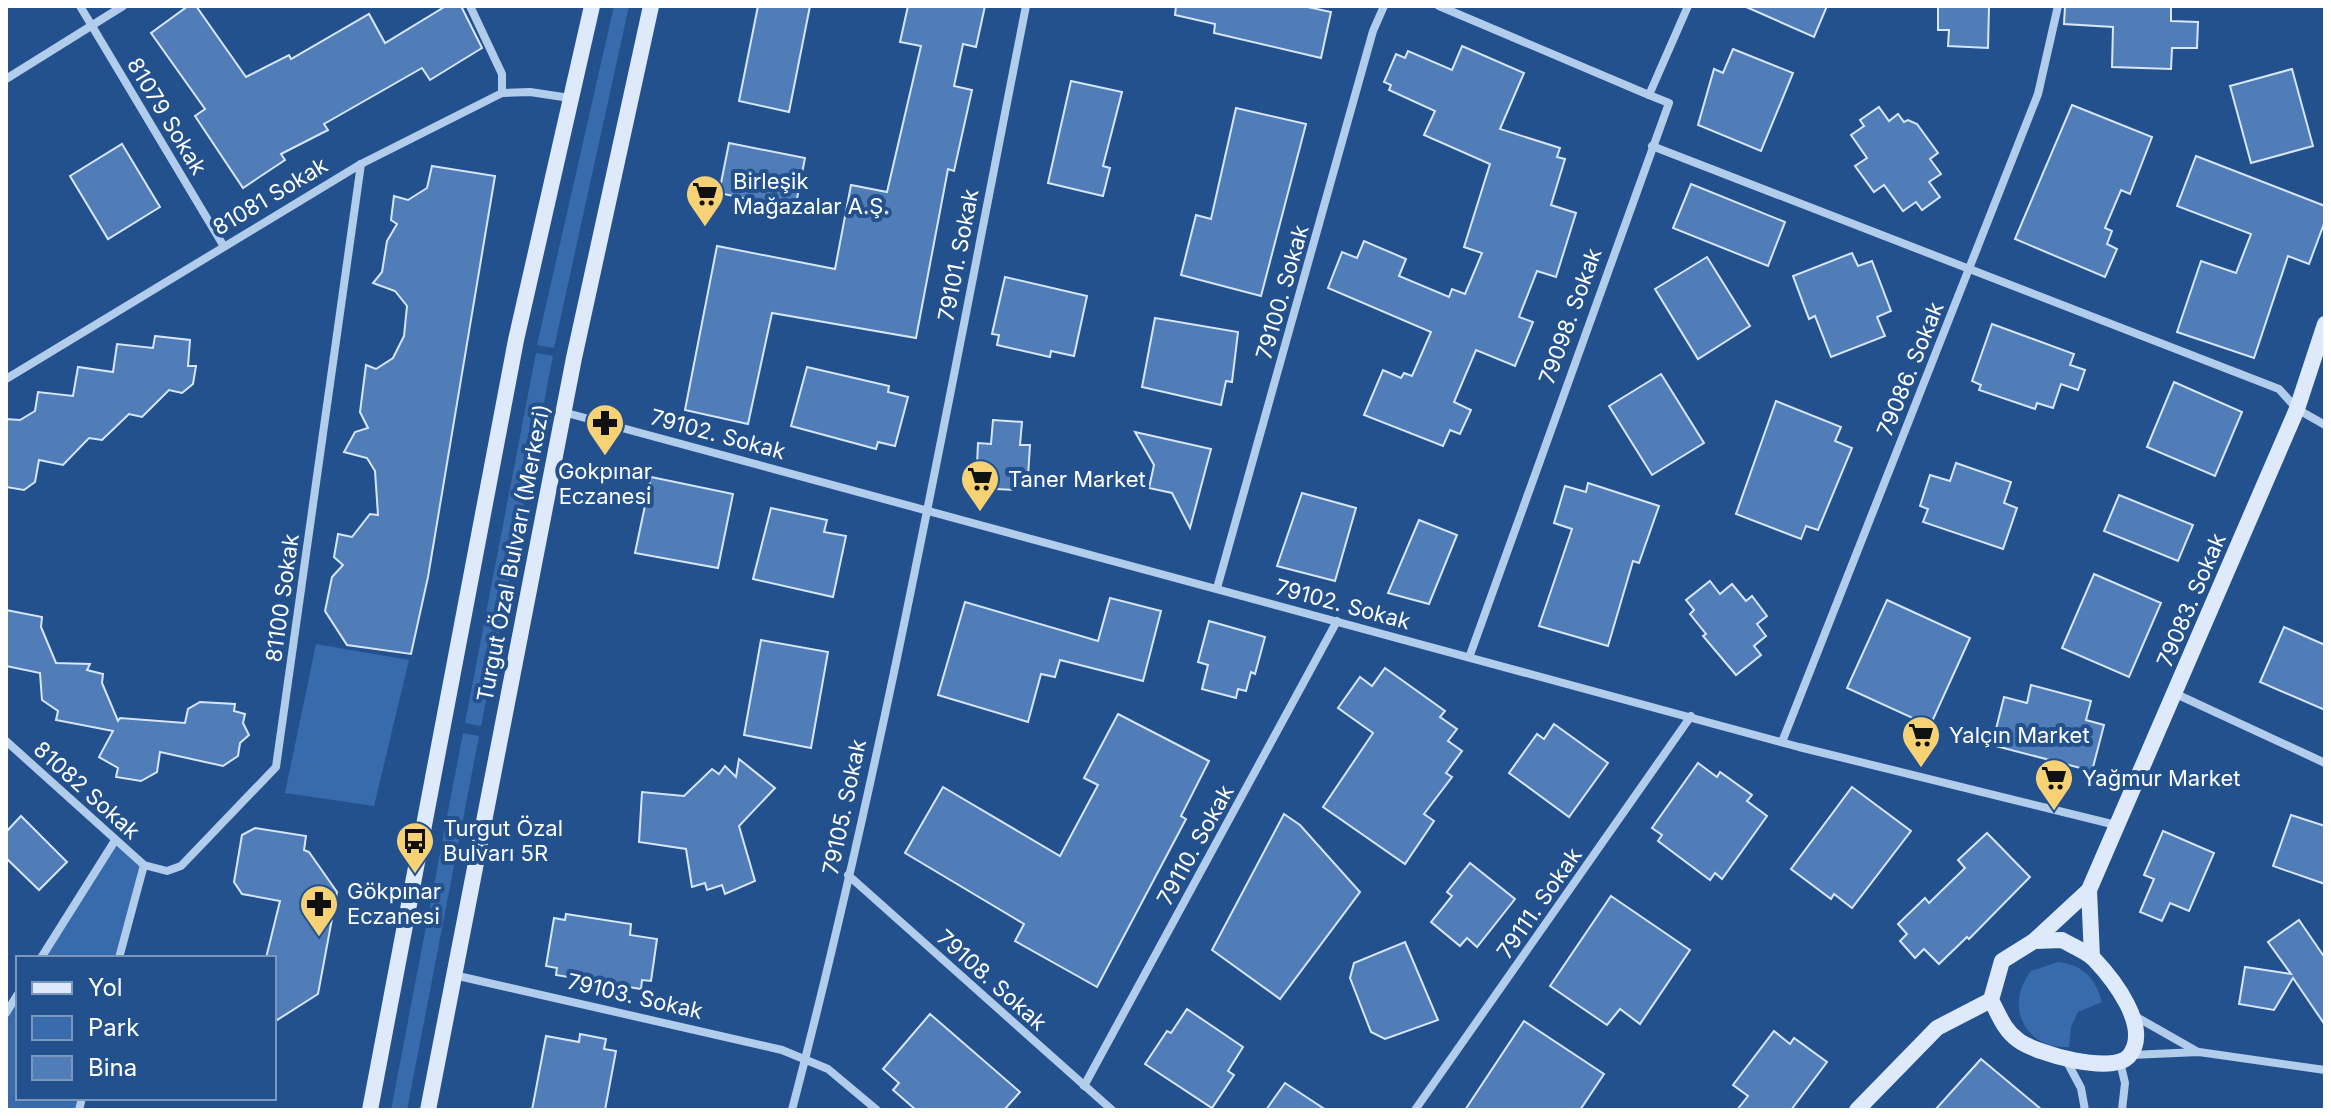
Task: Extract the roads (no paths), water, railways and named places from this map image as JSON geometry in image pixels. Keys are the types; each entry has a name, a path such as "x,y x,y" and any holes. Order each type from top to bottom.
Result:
{"main road":[{"name":"Turgut Özal Bulvarı (Merkezi)","path":"370,1110 499,429 592,6"},
{"name":"Turgut Özal Bulvarı (Merkezi)","path":"428,1110 563,412 651,6"},
{"name":"79083. Sokak","path":"2089,890 2297,409 2325,324"},
{"path":"2034,941 2062,940 2092,957 2132,1014 2137,1037 2125,1059 2104,1066 2021,1043 2006,1029 1991,1000 2002,961 2034,941 2089,890"},
{"path":"2089,890 2092,957"},
{"path":"1857,1110 1937,1028 1991,1000"}],"street":[{"name":"81079 Sokak","path":"80,6 223,245"},
{"path":"6,79 123,6"},
{"path":"470,6 502,74 502,93 570,98"},
{"name":"79101. Sokak","path":"926,511 1026,6"},
{"name":"79100. Sokak","path":"1217,588 1373,31 1384,6"},
{"path":"1439,6 1649,95 1688,6"},
{"name":"79086. Sokak","path":"1782,742 2038,94 2058,6"},
{"name":"81081 Sokak","path":"6,379 361,164 502,93"},
{"name":"79098. Sokak","path":"1470,655 1669,103 1649,95"},
{"path":"1652,146 2284,391 2297,409 2325,425"},
{"name":"81100 Sokak","path":"144,865 167,871 181,866 276,767 361,164"},
{"name":"79102. Sokak","path":"563,412 1470,655 1782,742 2116,825"},
{"name":"79105. Sokak","path":"792,1110 848,875 926,511"},
{"name":"79110. Sokak","path":"1084,1086 1337,621"},
{"path":"2174,693 2325,763"},
{"name":"79111. Sokak","path":"1415,1110 1691,716"},
{"name":"81082 Sokak","path":"6,741 114,842 144,865"},
{"path":"42,956 114,842"},
{"path":"120,956 144,865"},
{"name":"79108. Sokak","path":"848,875 1112,1110"},
{"name":"79103. Sokak","path":"454,975 782,1050 834,1073 877,1110"},
{"path":"2132,1014 2199,1052"},
{"path":"2122,1110 2125,1059 2199,1052 2325,1070"},
{"path":"2065,1057 2081,1088 2085,1110"}],"place":[{"name":"Birleşik Mağazalar A.Ş.","path":"705,228"},
{"name":"Gokpınar Eczanesi","path":"605,457"},
{"name":"Taner Market","path":"980,513"},
{"name":"Yalçın Market","path":"1921,769"},
{"name":"Yağmur Market","path":"2054,812"},
{"name":"Turgut Özal Bulvarı 5R","path":"415,875"},
{"name":"Gökpınar Eczanesi","path":"319,938"}]}
